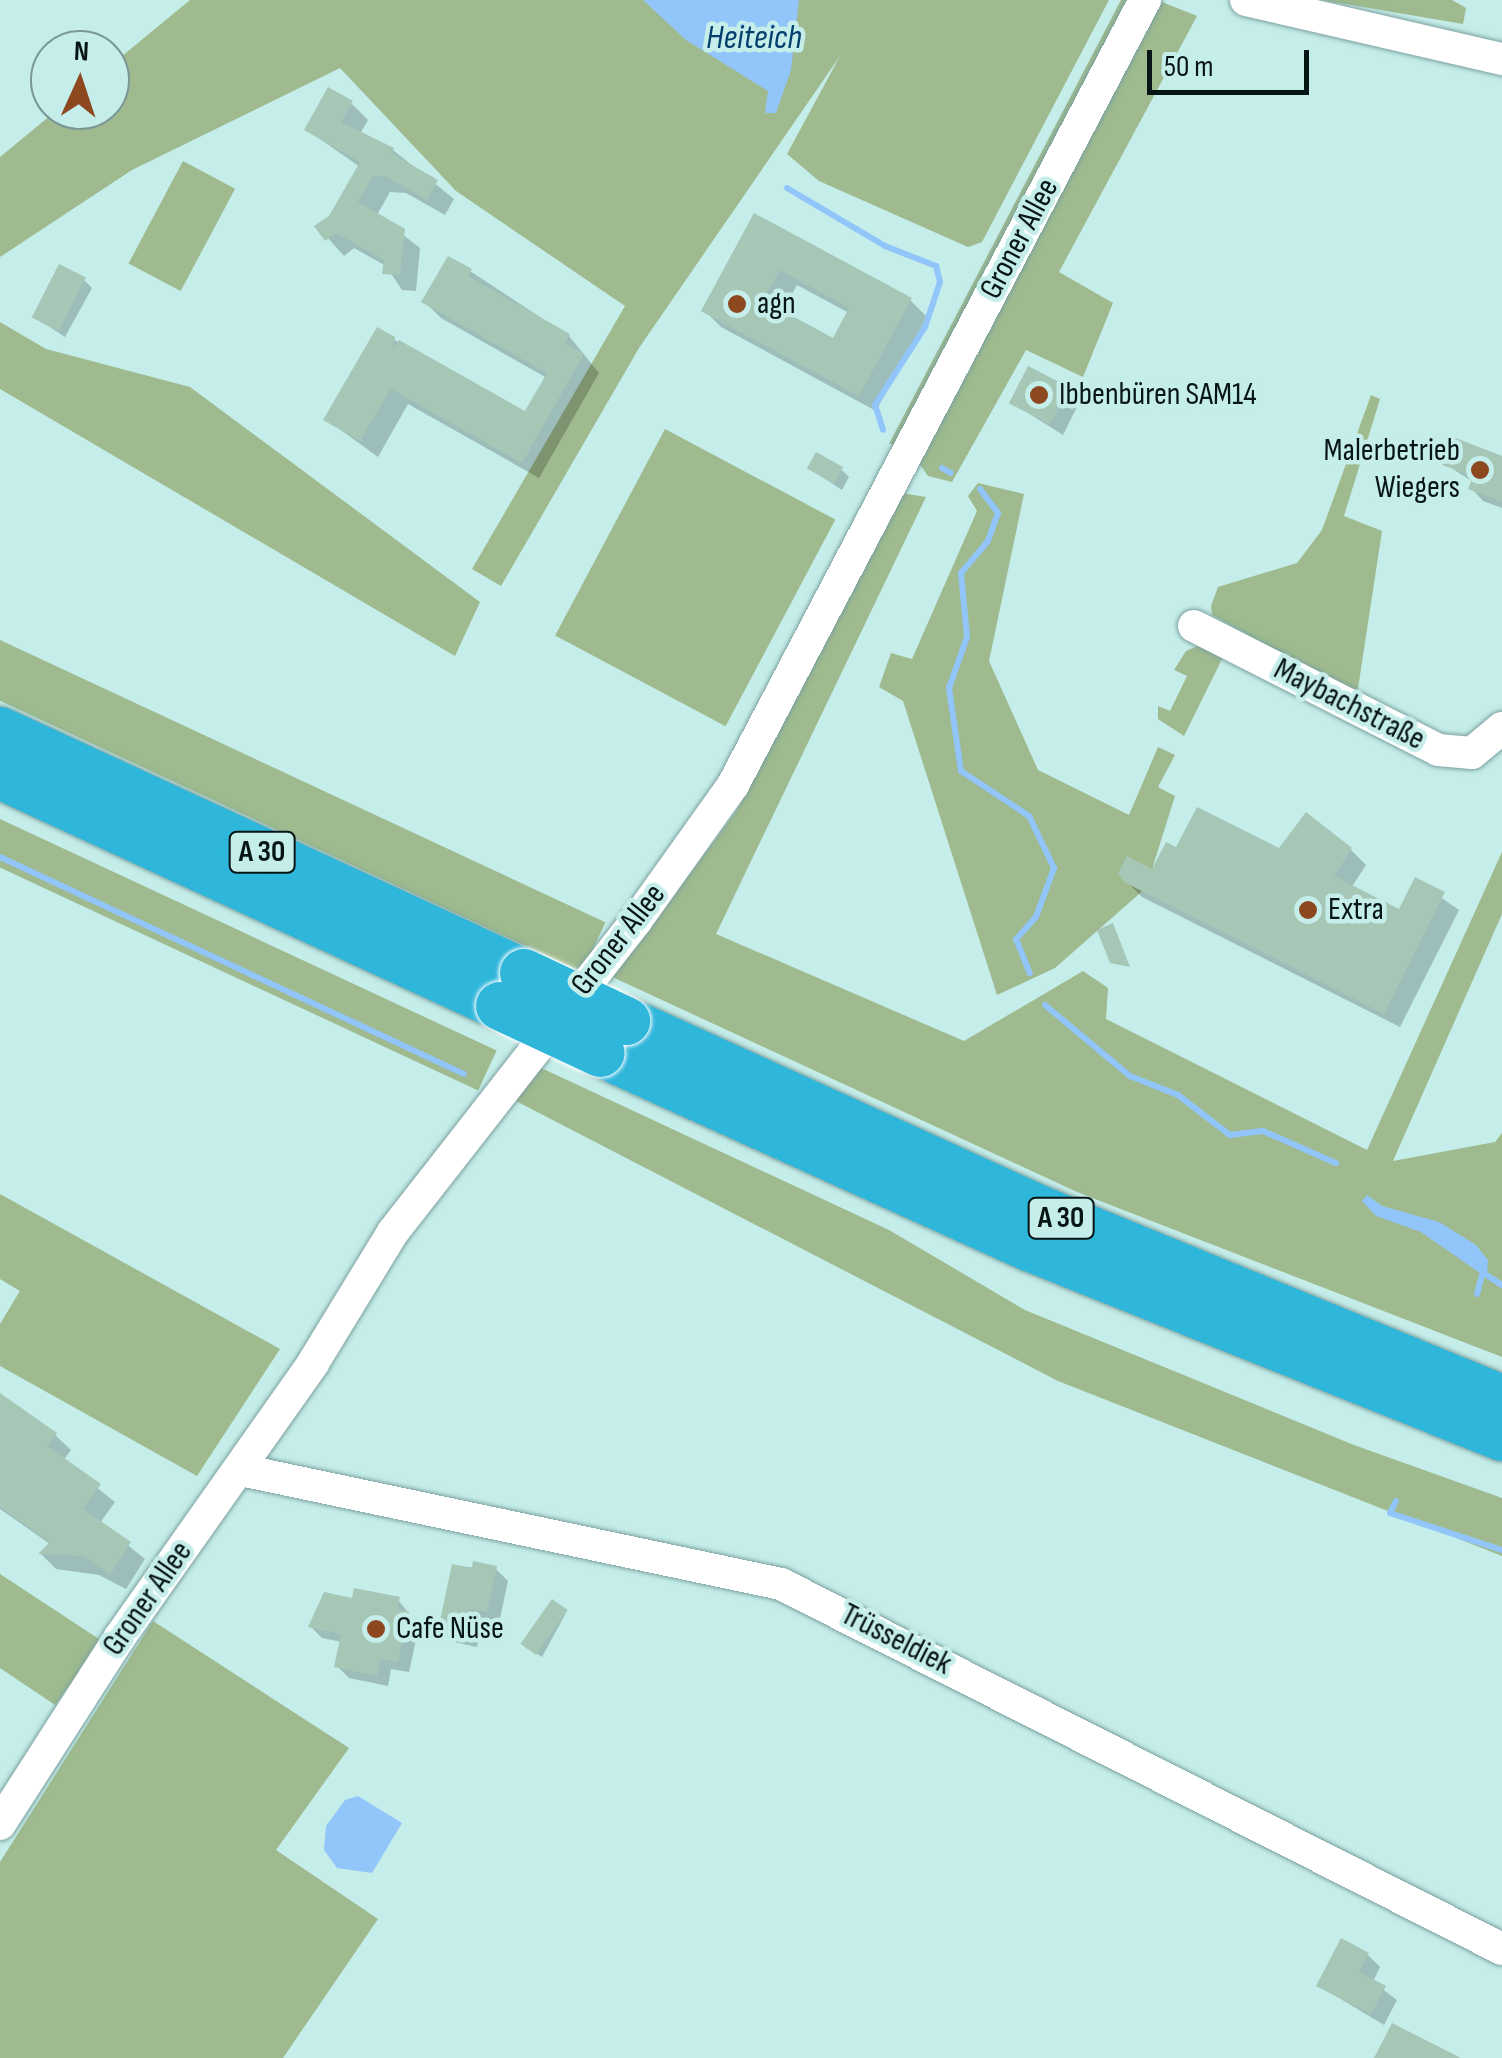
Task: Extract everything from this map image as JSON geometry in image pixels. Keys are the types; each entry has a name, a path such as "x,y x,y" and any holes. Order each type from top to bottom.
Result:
{"highway":[{"name":"A 30","path":"0,731 512,990"},
{"name":"A 30","path":"0,775 512,990 614,1037 1029,1248 1502,1437"},
{"name":"A 30","path":"614,1037 1502,1398"}],"street":[{"name":"Groner Allee","path":"0,1824 120,1637 241,1470 392,1232 493,1096 636,921 732,785 1145,0"},
{"path":"1246,0 1502,59"},
{"name":"Maybachstraße","path":"1194,626 1438,750 1472,753 1502,728"},
{"name":"Trüsseldiek","path":"241,1470 781,1584 1502,1949"}],"green space":[{"path":"190,0 1109,0 982,242 968,247 819,181 787,154 840,56 639,348 501,586 472,569 625,306 456,191 340,68 132,170 0,257 0,157 33,130 130,130 130,50"},
{"path":"1121,0 1137,0 897,445 889,444"},
{"path":"1322,0 1452,0 1466,8 1463,24"},
{"path":"1162,2 1197,16 1059,272 1113,303 1083,377 1026,350 952,482 928,476 919,463"},
{"path":"183,161 235,189 181,291 129,263"},
{"path":"0,322 46,349 190,387 480,602 455,656 0,389"},
{"path":"1371,395 1380,399 1344,516 1382,531 1357,695 1212,615 1211,606 1218,587 1297,563 1322,530"},
{"path":"665,429 835,520 726,726 555,636"},
{"path":"978,483 1024,494 989,661 1038,770 1129,815 1158,747 1175,755 1158,787 1175,796 1153,866 1164,872 1055,968 997,995 903,701 879,687 891,653 912,659 977,511 968,496"},
{"path":"901,493 926,497 716,934 964,1041 1083,971 1108,988 1106,1019 1367,1150 1502,852 1502,914 1393,1161 1495,1142 1502,1133 1502,1357 1077,1192 608,975 638,945 737,810"},
{"path":"0,640 605,922 582,972 0,701"},
{"path":"1200,645 1224,655 1184,736 1158,719 1158,706 1170,711 1187,676 1174,670 1186,651"},
{"path":"0,819 497,1051 478,1090 0,868"},
{"path":"537,1066 889,1230 1025,1310 1354,1445 1502,1498 1502,1556 1058,1381 514,1100"},
{"path":"0,1194 280,1349 197,1476 0,1366 0,1324 20,1291 0,1279"},
{"path":"0,1574 102,1641 55,1705 0,1668"},
{"path":"153,1621 349,1748 276,1850 378,1919 283,2058 0,2058 0,1862"}],"water":[{"name":"Heiteich","path":"643,0 799,0 791,70 776,113 765,113 768,91 686,40"},
{"path":"1367,1195 1382,1206 1439,1222 1476,1245 1488,1260 1487,1278 1421,1232 1376,1216 1362,1201"},
{"path":"358,1796 402,1823 372,1873 337,1868 324,1850 326,1826 345,1800"}],"building":[{"path":"328,87 353,101 341,122 394,148 391,153 438,180 427,200 387,177 373,176 358,202 405,229 400,275 382,274 384,260 336,233 325,241 314,226 329,216 360,162 304,130"},
{"name":"agn","path":"754,213 912,298 859,396 701,311","holes":["780,270 849,308 833,338 763,300"]},
{"path":"448,256 472,269 468,276 570,334 565,343 584,354 522,463 391,389 360,441 323,420 377,327 395,337 393,350 399,340 525,411 547,373 421,302"},
{"path":"59,264 86,278 58,331 32,317"},
{"name":"Ibbenbüren SAM14","path":"1028,366 1069,387 1050,424 1009,403"},
{"name":"Malerbetrieb Wiegers","path":"1453,437 1502,456 1502,502 1468,489 1473,476 1442,465"},
{"path":"816,452 843,467 834,484 807,469"},
{"name":"Extra","path":"1197,807 1279,848 1306,812 1352,848 1334,876 1399,909 1415,877 1445,892 1384,1014 1124,882 1118,873 1127,856 1152,869 1166,842 1176,847"},
{"path":"1113,923 1130,967 1110,963 1097,930"},
{"path":"0,1393 57,1433 47,1446 101,1484 83,1509 131,1542 110,1575 84,1556 38,1554 50,1542 0,1507"},
{"path":"473,1561 497,1566 487,1612 471,1609 465,1636 438,1630 452,1564 472,1568"},
{"name":"Cafe Nüse","path":"354,1588 400,1597 397,1609 409,1612 398,1662 380,1659 377,1676 334,1667 341,1634 308,1627 324,1592 352,1598"},
{"path":"552,1599 568,1610 536,1655 520,1644"},
{"path":"1341,1938 1369,1953 1359,1972 1386,1986 1371,2014 1316,1986"},
{"path":"1392,2023 1461,2058 1374,2058"}],"waterway":[{"path":"787,188 885,246 936,266 940,282 925,327 875,405 883,430"},
{"path":"942,468 951,473"},
{"path":"980,489 998,513 988,541 961,573 967,637 949,688 961,771 1029,816 1054,868 1036,917 1016,939 1030,973"},
{"path":"0,857 464,1074"},
{"path":"1045,1005 1130,1076 1178,1095 1230,1135 1263,1131 1336,1163"},
{"path":"1477,1294 1484,1268"},
{"path":"1485,1274 1502,1285"},
{"path":"1396,1501 1390,1513 1502,1550"}],"place":[{"name":"agn","path":"737,304"},
{"name":"Ibbenbüren SAM14","path":"1039,395"},
{"name":"Malerbetrieb Wiegers","path":"1480,470"},
{"name":"Extra","path":"1308,910"},
{"name":"Cafe Nüse","path":"376,1629"}]}
